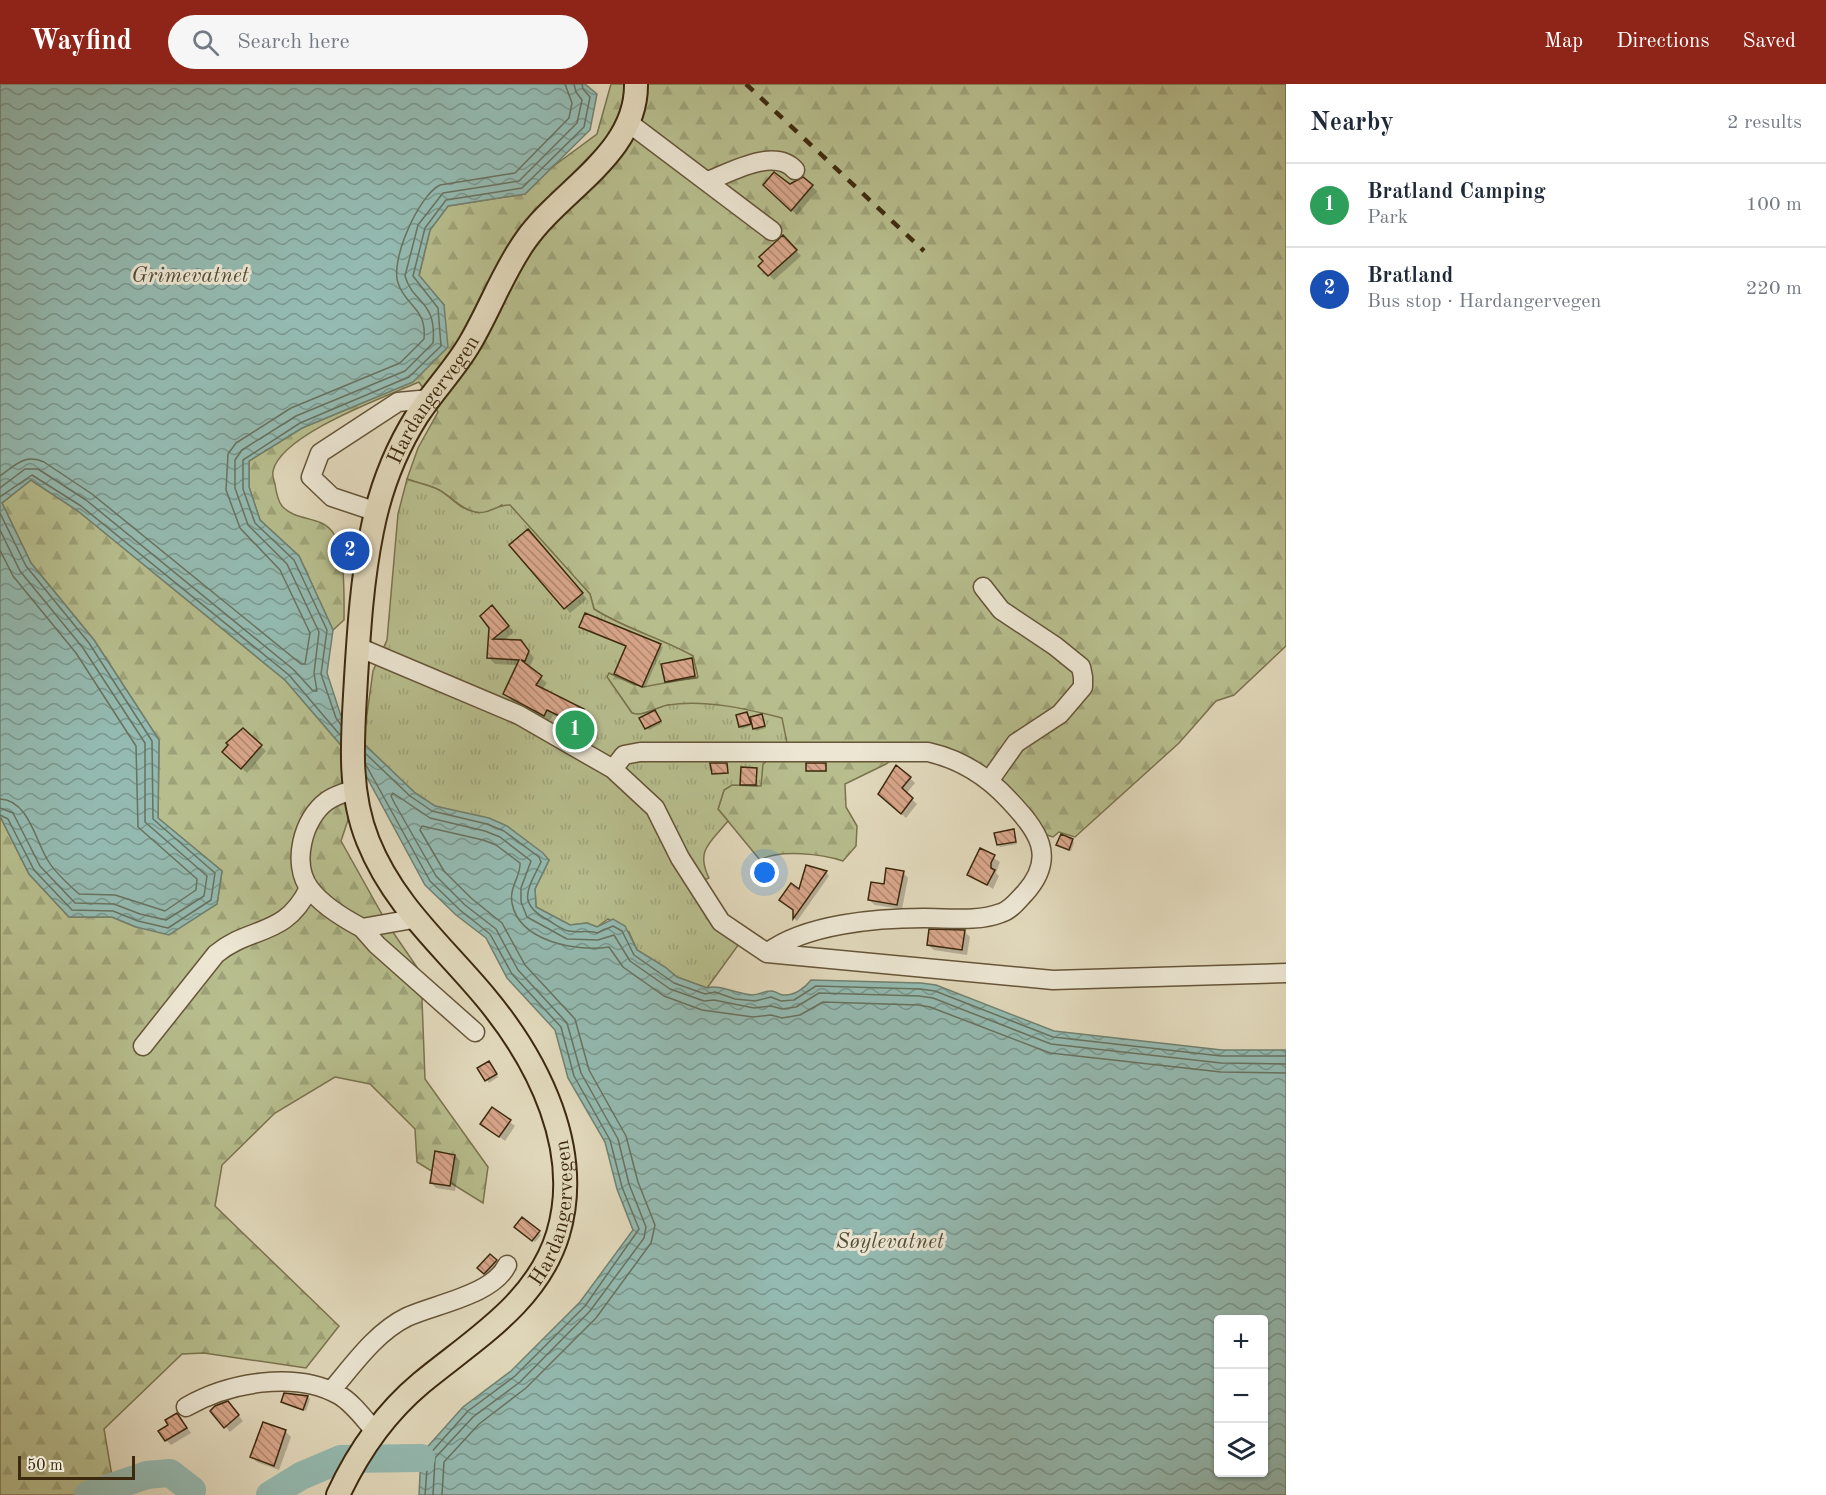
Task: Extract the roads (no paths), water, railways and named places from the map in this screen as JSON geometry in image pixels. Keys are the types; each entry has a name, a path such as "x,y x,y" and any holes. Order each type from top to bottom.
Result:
{"main road":[{"name":"Hardangervegen","path":"338,1495 352,1467 375,1431 419,1384 501,1320 524,1294 544,1267 558,1232 564,1196 564,1162 558,1125 532,1067 507,1024 413,919 377,863 366,838 353,780 353,725 360,615 377,512 382,491 397,453 430,399 468,347 496,296 509,266 527,238 611,150 629,123 634,108 636,84"}],"street":[{"path":"629,123 772,231"},
{"path":"708,181 774,159 786,162 795,170"},
{"path":"377,512 332,497 311,477 320,453 398,402 430,399"},
{"path":"983,587 1000,610 1018,625 1055,646 1080,667 1083,677 1083,687 1059,714 1016,743 989,781"},
{"path":"358,646 519,715 613,769 655,808 680,858 722,922 767,953 1053,981 1286,973"},
{"path":"613,769 624,754 640,752 893,750 928,752 946,756 989,781 1036,830 1042,847 1039,872 1014,905 1003,913 988,916 853,923 784,940 767,953"},
{"path":"353,780 325,802 305,832 301,864 309,888 362,928 377,945 475,1032"},
{"path":"143,1046 216,954 226,946 273,928 288,919 303,902 309,888"},
{"path":"362,928 413,919"},
{"name":"Hardangervegen","path":"331,1391 388,1329 407,1317 461,1298 500,1277 507,1265"},
{"path":"186,1407 223,1390 272,1382 296,1383 331,1391 350,1403 375,1431"}],"water":[{"path":"0,84 585,84 597,94 590,130 525,194 448,206 430,230 419,275 444,305 448,347 413,382 302,428 249,461 249,487 260,520 299,556 333,630 327,673 341,716 363,743 414,792 435,806 489,818 507,826 543,853 549,860 535,889 536,907 570,925 587,923 597,927 613,919 625,926 637,950 677,977 707,988 717,987 752,995 772,991 787,995 799,991 811,980 921,983 936,985 1054,1031 1222,1050 1286,1050 1286,1495 419,1495 421,1454 463,1407 511,1371 580,1302 633,1230 617,1189 605,1142 568,1078 555,1030 507,978 486,938 456,915 425,885 364,772 285,680 78,511 31,480 2,503 31,563 94,640 159,740 158,818 222,871 217,904 169,935 136,927 112,917 69,917 29,874 0,816"}],"waterway":[{"path":"270,1495 301,1476 341,1459 421,1458"},
{"path":"88,1495 147,1475 170,1473 192,1490"}],"railway":[{"path":"746,84 924,251"}],"place":[{"name":"Bratland","path":"350,551"},
{"name":"Bratland Camping","path":"575,730"}],"water label":[{"name":"Grimevatnet","path":"190,274"},
{"name":"Søylevatnet","path":"890,1240"}]}
